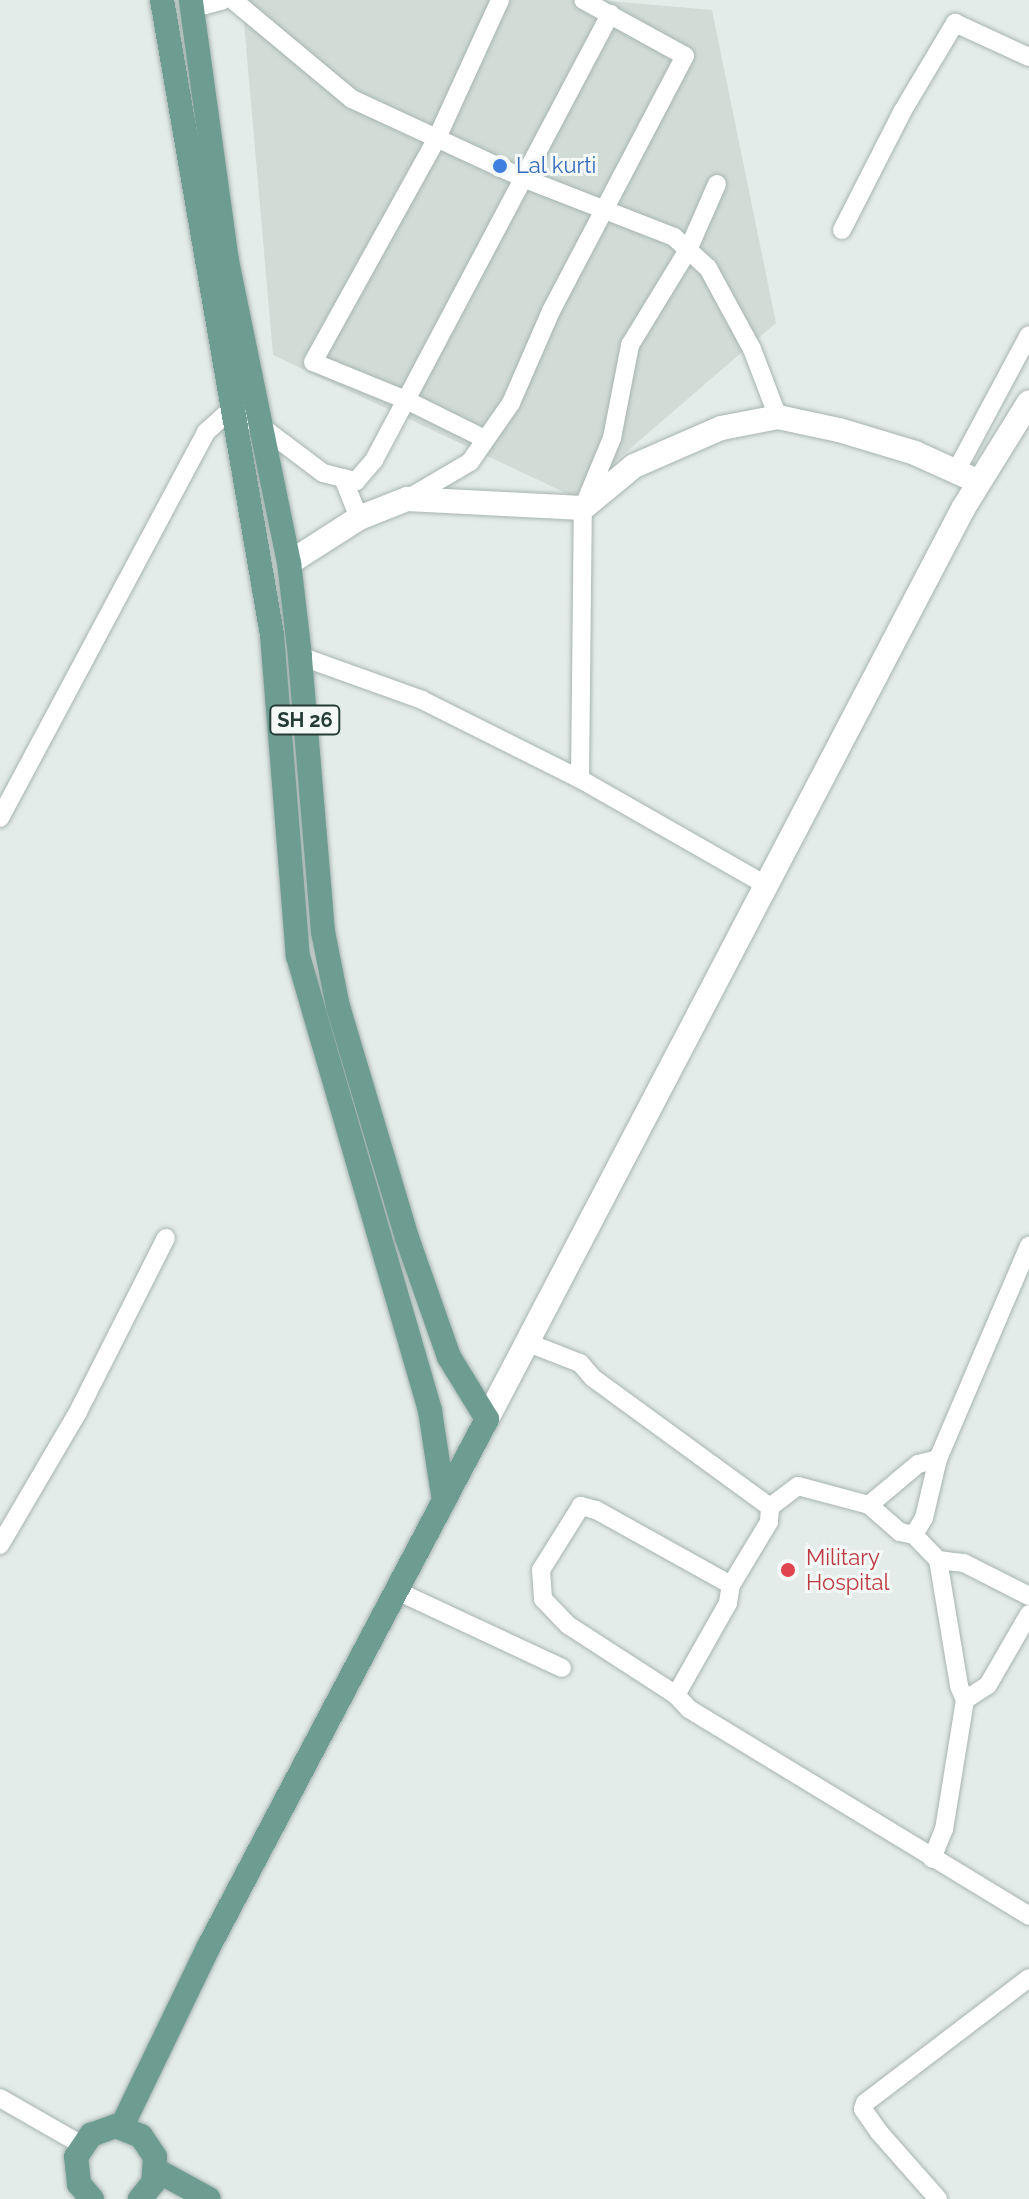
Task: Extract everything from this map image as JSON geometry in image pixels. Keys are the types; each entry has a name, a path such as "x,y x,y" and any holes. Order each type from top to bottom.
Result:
{"main road":[{"path":"162,0 248,421 272,635 298,956 430,1411 444,1501"},
{"name":"SH 26","path":"192,4 248,421 289,563 300,656 323,932 338,1007 407,1238 449,1357 487,1419"},
{"path":"121,2128 208,1948 766,885 979,482 1029,402"},
{"path":"289,563 359,518 407,499 583,508 634,466 721,428 778,417 839,430 915,453 979,482"},
{"path":"92,2199 79,2184 76,2171 82,2145 103,2129 121,2128 141,2136 150,2145 156,2170 148,2197"},
{"path":"156,2170 209,2199"}],"street":[{"path":"192,4 223,0"},
{"path":"233,0 352,99 523,178 674,237 708,268 752,349 778,417"},
{"path":"485,439 406,400 313,362 436,140 500,0"},
{"path":"407,499 470,462 511,403 551,311 685,56 583,0"},
{"path":"0,818 206,432 226,414 248,421 323,473 356,481 374,460 610,14"},
{"path":"842,230 902,112 955,23 1029,57"},
{"path":"580,779 583,508 612,438 630,345 688,250 717,184"},
{"path":"956,471 1029,335"},
{"path":"343,478 359,518"},
{"path":"300,656 401,690 580,779 766,885"},
{"path":"0,1545 78,1412 166,1238"},
{"path":"914,1535 924,1518 938,1459 1029,1246"},
{"path":"526,1342 580,1363 593,1378 770,1507"},
{"path":"869,1505 918,1464 938,1459"},
{"path":"676,1695 728,1603 731,1585 769,1522 770,1507 798,1486 869,1505 900,1532 914,1535 938,1560 959,1686 965,1700 944,1829 932,1859"},
{"path":"731,1585 596,1510 581,1506 541,1570 543,1599 568,1625 676,1695 689,1709 1029,1916"},
{"path":"938,1560 964,1563 1029,1596"},
{"path":"397,1591 562,1668"},
{"path":"965,1700 988,1685 1029,1614"},
{"path":"938,2199 879,2132 863,2109 865,2103 1029,1978"},
{"path":"0,2098 82,2145"}],"shaded area":[{"name":"Lal kurti","path":"242,0 598,0 712,10 776,323 574,497 273,355"}],"place":[{"name":"Lal kurti","path":"500,166"},
{"name":"Military Hospital","path":"788,1570"}]}
